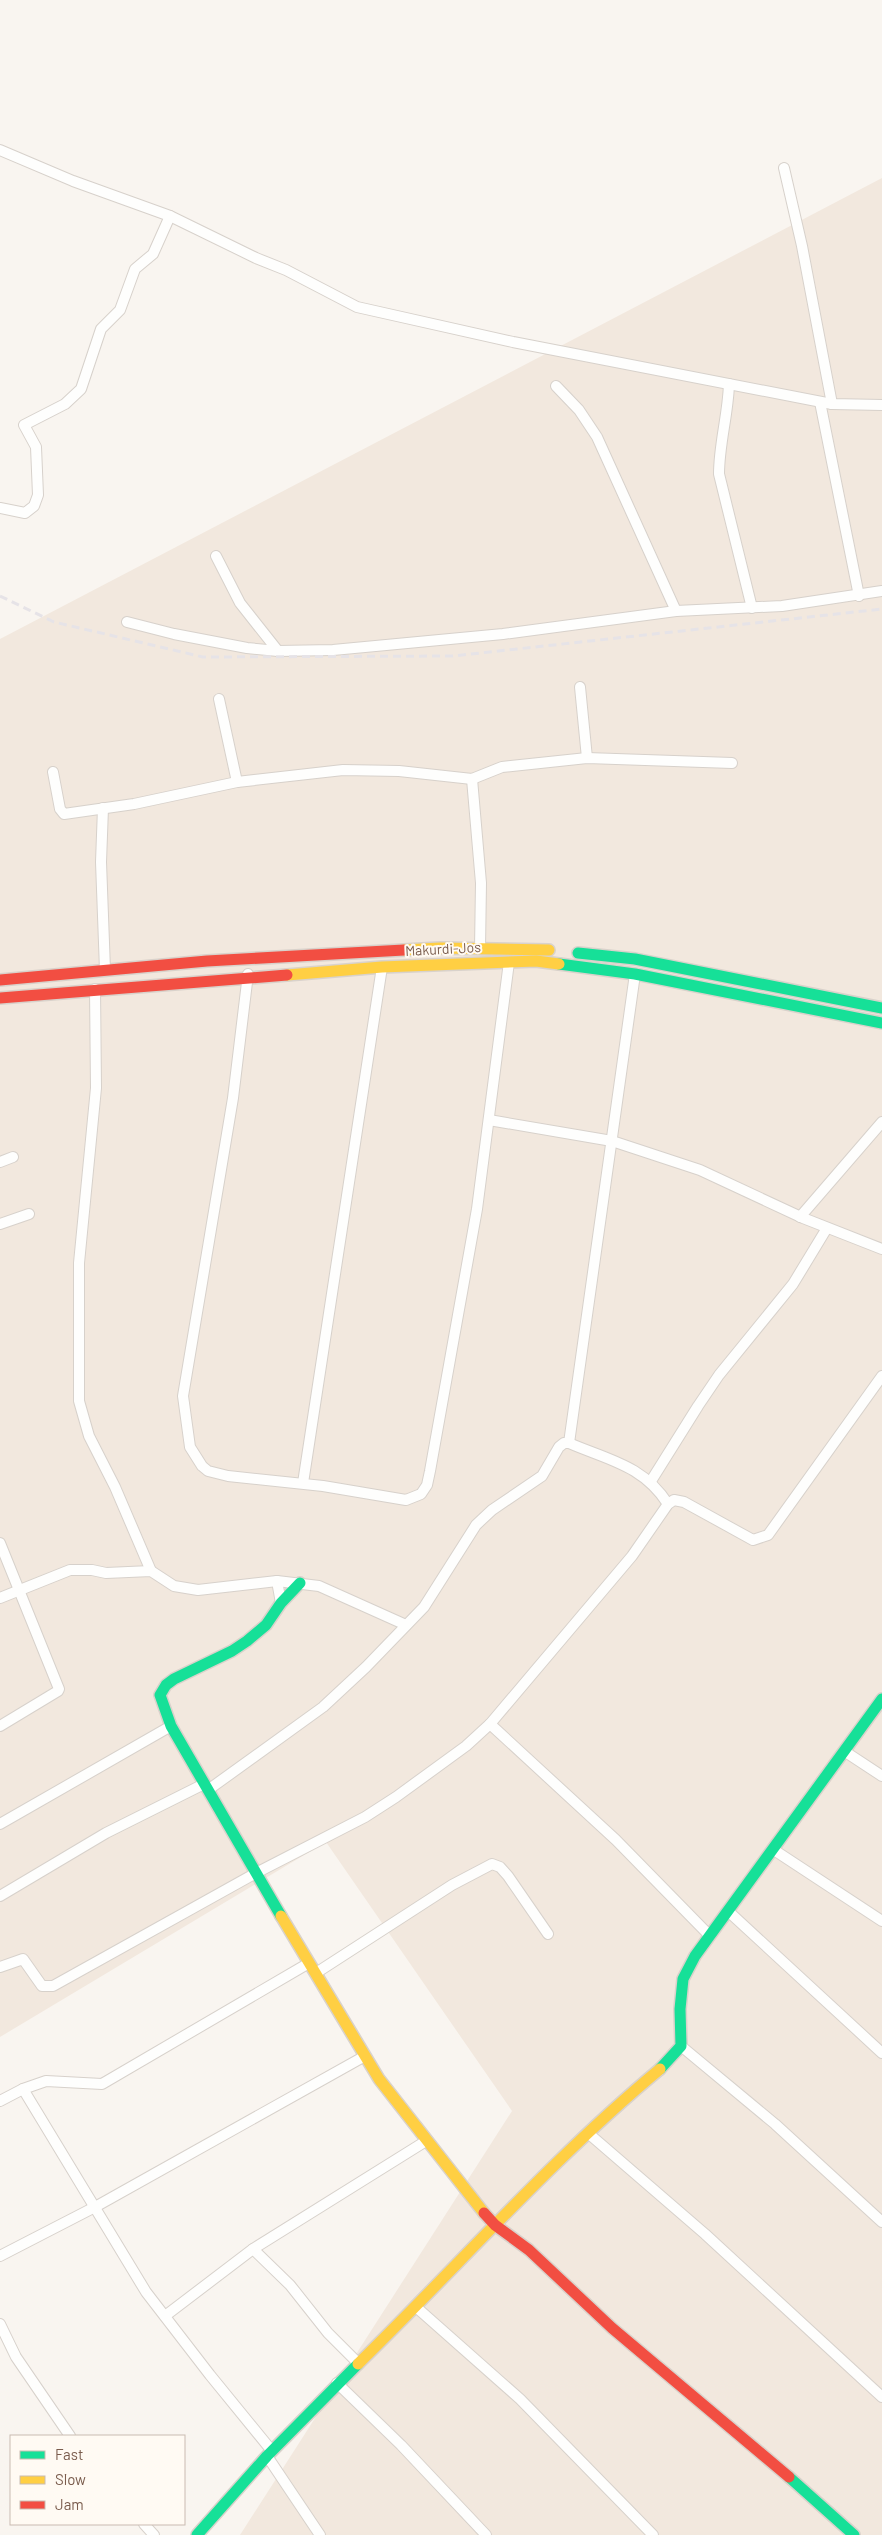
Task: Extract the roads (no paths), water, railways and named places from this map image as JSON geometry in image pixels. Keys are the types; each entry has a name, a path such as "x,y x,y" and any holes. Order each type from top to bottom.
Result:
{"main road":[{"name":"Makurdi-Jos","path":"0,980 248,959 440,948 480,948 563,951 635,959 882,1008"},
{"name":"Makurdi-Jos","path":"0,998 382,967 509,962 574,965 635,974 882,1023"},
{"path":"300,1583 266,1625 232,1651 166,1685 160,1695 161,1702 172,1726 256,1873 379,2079 472,2202 494,2225 529,2250 612,2328 753,2446 854,2535"},
{"path":"197,2535 269,2453 337,2383 416,2307 494,2225 612,2109 664,2066 681,2046 680,2009 683,1979 710,1936 882,1698"}],"street":[{"path":"0,150 73,181 170,216 256,258 286,270 357,307 443,328 820,402 882,405"},
{"path":"784,168 804,256 832,404"},
{"path":"0,508 25,513 34,506 38,495 36,447 24,425 65,404 81,389 101,328 120,310 135,269 153,254 170,216"},
{"path":"730,384 728,413 719,456 719,474 752,608"},
{"path":"556,386 579,410 597,437 676,612"},
{"path":"820,402 859,596"},
{"path":"216,556 240,603 278,651"},
{"path":"127,622 174,634 247,648 278,651 386,646 503,634 676,612 752,608 859,596 882,591"},
{"path":"580,687 587,758"},
{"path":"219,699 237,782"},
{"path":"52,772 62,812 69,814 134,804 237,782 343,770 399,771 472,779 502,767 587,758 732,763"},
{"path":"472,779 481,883 480,948"},
{"path":"102,808 101,862 105,970"},
{"path":"248,959 248,978 233,1098 183,1396 190,1447 198,1462 208,1471 228,1476 303,1483 406,1500 421,1494 427,1486 477,1209 509,962"},
{"path":"303,1483 382,967"},
{"path":"569,1443 635,974"},
{"path":"95,989 96,1088 79,1262 79,1401 89,1436 115,1487 151,1571 174,1586 198,1590 277,1580 319,1586 406,1625"},
{"path":"489,1120 612,1141 700,1170 800,1217 882,1249"},
{"path":"800,1217 882,1122"},
{"path":"0,1162 13,1157"},
{"path":"0,1224 29,1214"},
{"path":"651,1481 719,1375 793,1284 827,1228"},
{"path":"0,1967 23,1959 42,1986 53,1986 256,1873 365,1817 396,1797 466,1746 490,1724 632,1556 668,1504 674,1500 684,1502 753,1540 768,1535 882,1376"},
{"path":"0,1896 106,1833 206,1787 323,1707 424,1607 476,1525 492,1510 542,1476 559,1447 564,1443 569,1443 630,1467 651,1481 668,1504"},
{"path":"0,1543 59,1688 58,1691 0,1726"},
{"path":"0,1598 70,1570 92,1570 106,1573 151,1571"},
{"path":"277,1580 282,1603"},
{"path":"490,1724 616,1840 710,1936"},
{"path":"0,1824 172,1726"},
{"path":"844,1751 882,1776"},
{"path":"774,1850 882,1921"},
{"path":"0,2101 46,2081 102,2084 312,1968 452,1885 492,1864 500,1867 508,1876 548,1934"},
{"path":"728,1911 882,2053"},
{"path":"681,2046 774,2124 882,2222"},
{"path":"0,2256 95,2207 365,2056"},
{"path":"23,2090 146,2292 269,2453 320,2535"},
{"path":"588,2133 705,2234 878,2393 882,2381"},
{"path":"165,2316 253,2249 426,2141"},
{"path":"253,2249 290,2285 328,2333 358,2362"},
{"path":"416,2307 520,2399 653,2535"},
{"path":"0,2324 16,2357 69,2435"},
{"path":"337,2383 401,2445 486,2535"},
{"path":"145,2525 154,2535"}],"railway":[{"path":"0,596 54,622 203,657 453,656 882,609"}]}
